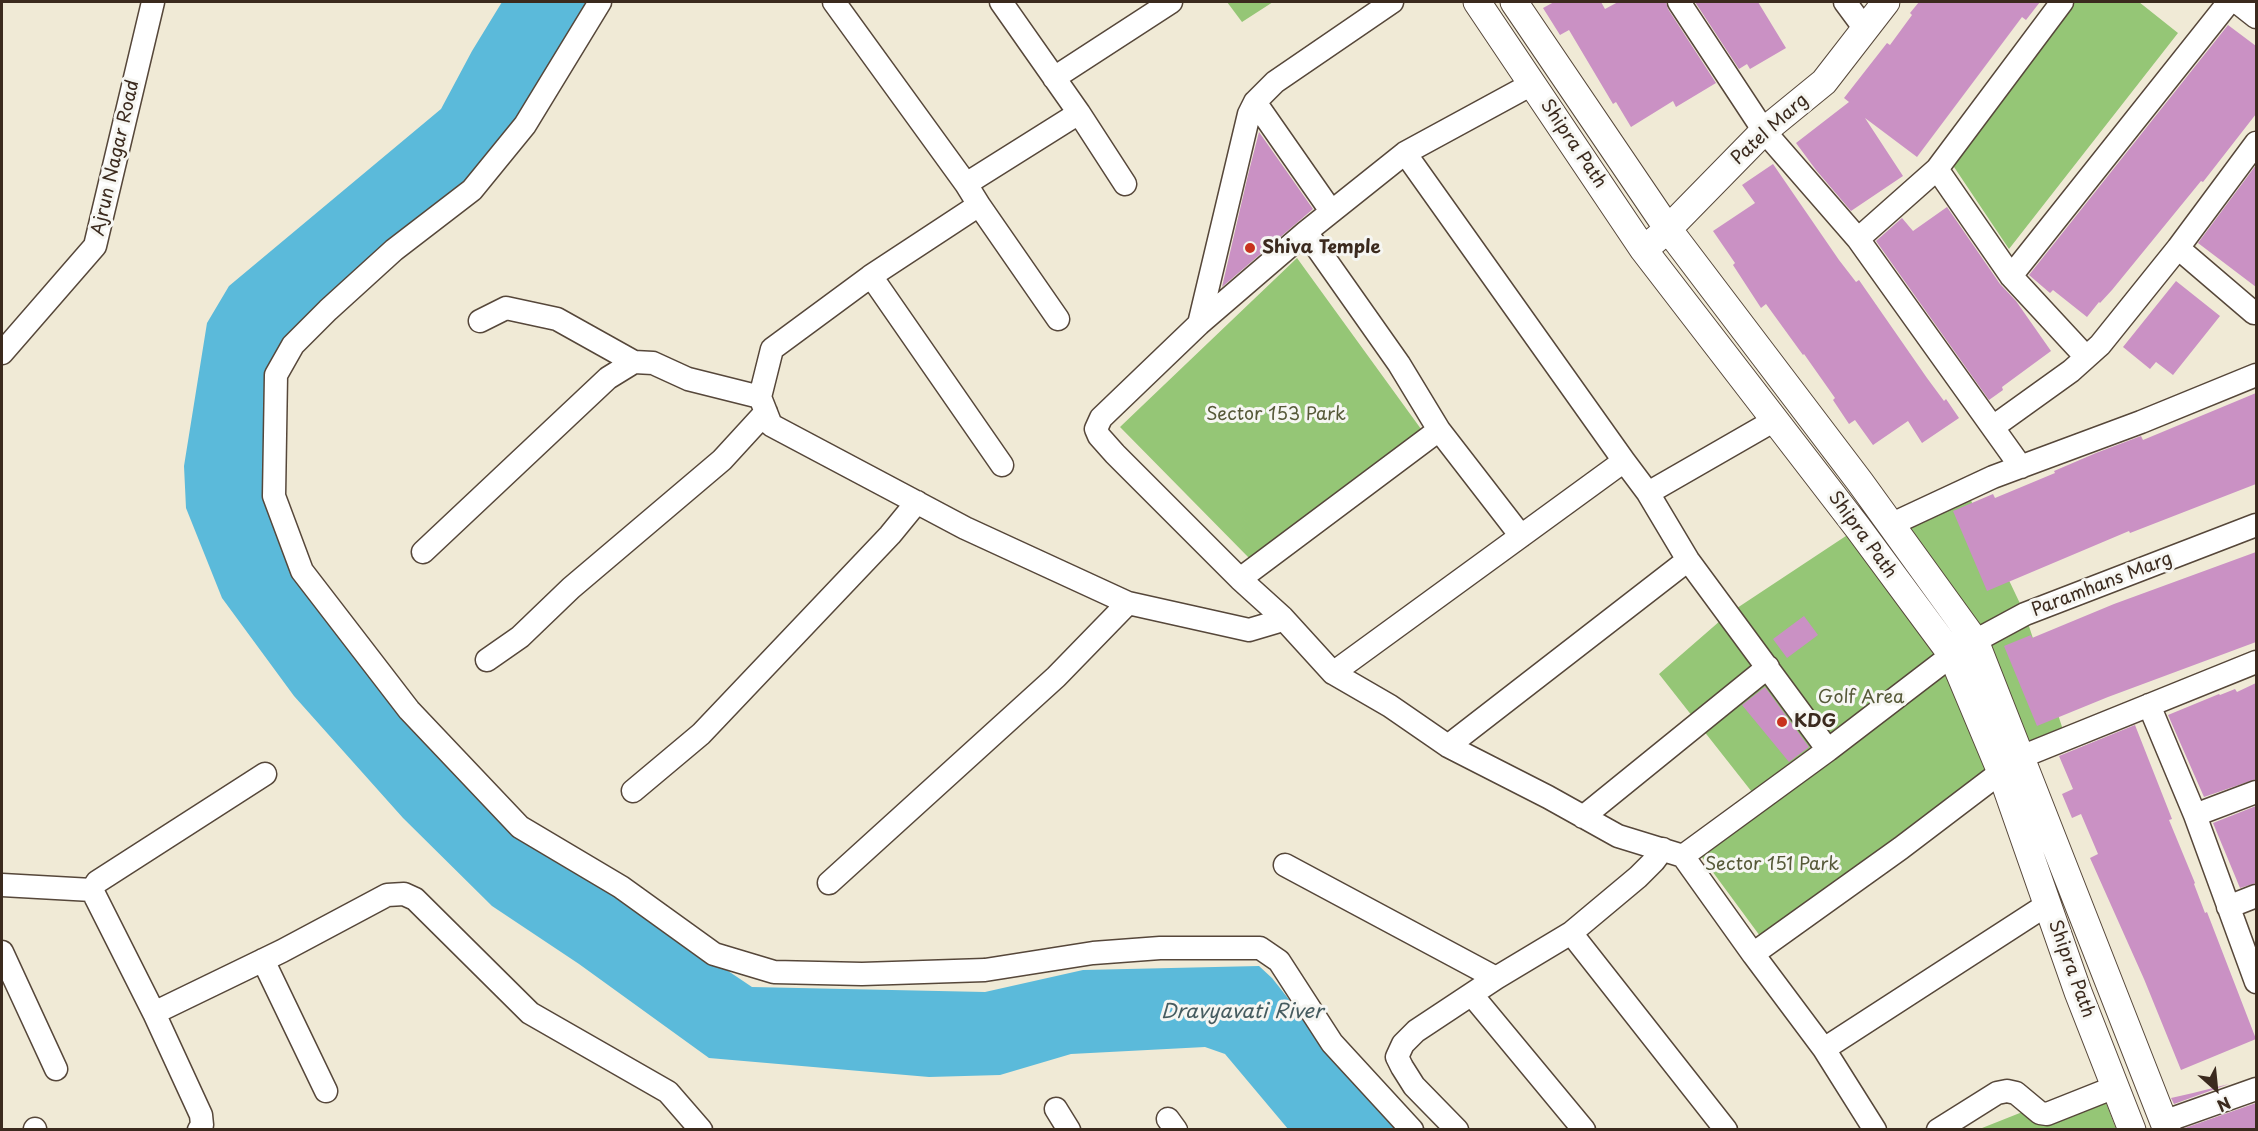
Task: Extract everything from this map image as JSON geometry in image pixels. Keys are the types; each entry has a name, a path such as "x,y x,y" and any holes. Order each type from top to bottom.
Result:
{"street":[{"name":"Ajrun Nagar Road","path":"2,353 95,246 153,2"},
{"path":"600,2 525,125 472,190 394,250 328,310 293,345 276,375 274,496 302,571 409,710 520,827 621,887 714,954 774,972 862,974 985,970 1082,954 1160,948 1260,948 1279,961 1332,1043 1412,1130"},
{"path":"834,2 966,184 1058,319"},
{"path":"1001,2 1079,113 1125,184"},
{"path":"1054,78 1171,2"},
{"path":"1199,324 1248,114 1254,102 1275,82 1392,2"},
{"name":"Shipra Path","path":"1477,2 1643,249 1952,655 2011,764 2165,1126"},
{"name":"Shipra Path","path":"1514,2 1668,229 1975,641 2048,904 2078,992 2132,1130"},
{"path":"1679,2 1764,131 1857,239 2021,467"},
{"path":"1845,2 1865,29"},
{"name":"Patel Marg","path":"1643,249 1668,229 1764,131 1824,82 1886,2"},
{"path":"1857,239 1937,169 2062,2"},
{"path":"2012,276 2229,2"},
{"path":"2237,2 2256,17"},
{"path":"1532,84 1405,153 1331,211 1199,324 1101,418 1096,429 1099,436 1115,454 1240,579 1282,617 1333,673 1390,706 1448,746 1618,836 1673,852 1824,1048 1875,1130"},
{"path":"1254,102 1331,211"},
{"path":"966,184 1079,113"},
{"path":"1993,428 2100,345 2178,248 2256,143"},
{"path":"1405,153 1648,494 1688,560 1828,750"},
{"path":"1937,169 2012,276 2086,357"},
{"path":"487,660 520,638 571,588 722,460 763,405 772,349 871,276 979,205"},
{"path":"1306,232 1399,364 1439,429 1521,536"},
{"path":"2178,248 2256,313"},
{"path":"871,276 1002,465"},
{"path":"480,321 506,308 557,319 634,363 652,363 688,379 763,405 771,425 965,528 1128,603 1249,630 1276,622 1282,617"},
{"path":"423,552 608,378 634,363"},
{"path":"1890,525 1993,477 2256,375"},
{"path":"1648,494 1775,420"},
{"path":"1240,579 1439,429"},
{"path":"1333,673 1624,461"},
{"path":"633,792 701,734 891,535 917,502"},
{"name":"Paramhans Marg","path":"1457,1130 1414,1086 1397,1057 1403,1044 1416,1031 1496,978 1571,933 1654,861 1673,852 1828,750 1952,655 1975,641 2025,614 2256,525"},
{"path":"1448,746 1688,560"},
{"path":"829,883 1056,677 1128,603"},
{"path":"1753,954 1901,848 2011,764 2256,662"},
{"path":"1584,817 1768,667"},
{"path":"2149,705 2195,815 2256,982"},
{"path":"92,890 97,882 265,774"},
{"path":"2195,815 2256,792"},
{"path":"1285,865 1496,978"},
{"path":"2,885 92,890"},
{"path":"92,890 154,1013 201,1115 202,1125 199,1130"},
{"path":"154,1013 387,896 404,894 415,899 530,1013 668,1092 701,1130"},
{"path":"2228,907 2256,896"},
{"path":"1824,1048 2048,904"},
{"path":"1571,933 1726,1130"},
{"path":"2,952 56,1069"},
{"path":"263,960 326,1091"},
{"path":"1472,995 1584,1130"},
{"path":"1938,1130 1997,1093 2007,1090 2016,1093 2040,1113 2047,1114 2115,1087"},
{"path":"2165,1126 2256,1089"},
{"path":"1056,1109 1069,1130"}],"green space":[{"path":"1227,2 1273,2 1242,22"},
{"path":"2072,2 2139,2 2178,33 2009,249 1952,164"},
{"name":"Sector 153 Park","path":"1297,258 1421,429 1251,560 1120,427"},
{"name":"Golf Area","path":"1966,490 2025,614 2066,739 1760,936 1701,856 1759,801 1659,674 1728,614 1858,528"},
{"path":"2098,1082 2116,1129 1977,1130"}],"water":[{"name":"Dravyavati River","path":"502,2 601,2 505,159 293,343 269,477 305,576 543,847 752,987 985,992 1083,970 1259,966 1272,978 1348,1074 1398,1129 1288,1129 1225,1054 1205,1047 1071,1054 1000,1075 929,1077 709,1058 579,964 492,906 403,818 294,696 222,598 186,508 184,466 207,323 229,286 441,109"}],"building":[{"path":"1554,2 1601,2 1605,9 1618,2 1666,2 1668,9 1716,83 1676,107 1673,101 1631,127 1616,102 1613,104 1569,30 1560,35 1543,8"},
{"path":"1695,2 1758,2 1786,48 1750,69 1747,64 1739,69"},
{"path":"1919,2 2040,2 2026,20 2022,17 1917,157 1865,118 1903,176 1851,211 1796,143 1849,102 1844,98 1887,43 1890,45"},
{"path":"2228,25 2256,46 2256,114 2203,182 2201,181 2112,290 2087,317 2053,290 2050,293 2029,275"},
{"name":"Shiva Temple","path":"1259,132 1313,209 1222,287 1248,175"},
{"path":"1773,164 1839,260 1856,282 1859,280 1927,378 1959,418 1922,443 1908,421 1873,445 1855,420 1849,424 1833,400 1835,398 1804,354 1766,304 1761,308 1713,231 1755,203 1742,185"},
{"path":"2256,165 2256,287 2198,243"},
{"path":"1947,207 2000,284 2016,301 2051,351 2002,387 2003,390 1989,400 1876,241 1902,218 1913,231"},
{"path":"2176,281 2220,316 2173,375 2156,362 2150,369 2123,347"},
{"path":"2256,393 2256,484 2130,533 2129,531 1987,591 1953,511 1993,494 1995,498 2096,453 2141,436 2143,440"},
{"path":"2256,552 2256,642 2037,726 2004,646 2031,635 2032,638 2114,604"},
{"path":"1804,616 1818,635 1787,658 1773,639"},
{"path":"2256,683 2256,779 2204,797 2168,715 2219,694 2235,689 2237,692"},
{"path":"1765,687 1809,747 1789,762 1742,705"},
{"path":"2135,725 2172,819 2169,820 2256,1039 2181,1070 2144,979 2090,858 2098,854 2081,814 2072,818 2062,794 2073,789 2059,756"},
{"path":"2256,806 2256,883 2240,888 2213,823"},
{"path":"2229,1084 2174,1104 2171,1098 2193,1093"},
{"path":"2256,1103 2256,1130 2182,1129"}],"place":[{"name":"Shiva Temple","path":"1250,248"},
{"name":"KDG","path":"1782,722"}],"park label":[{"name":"Sector 151 Park","path":"1772,865"}]}
